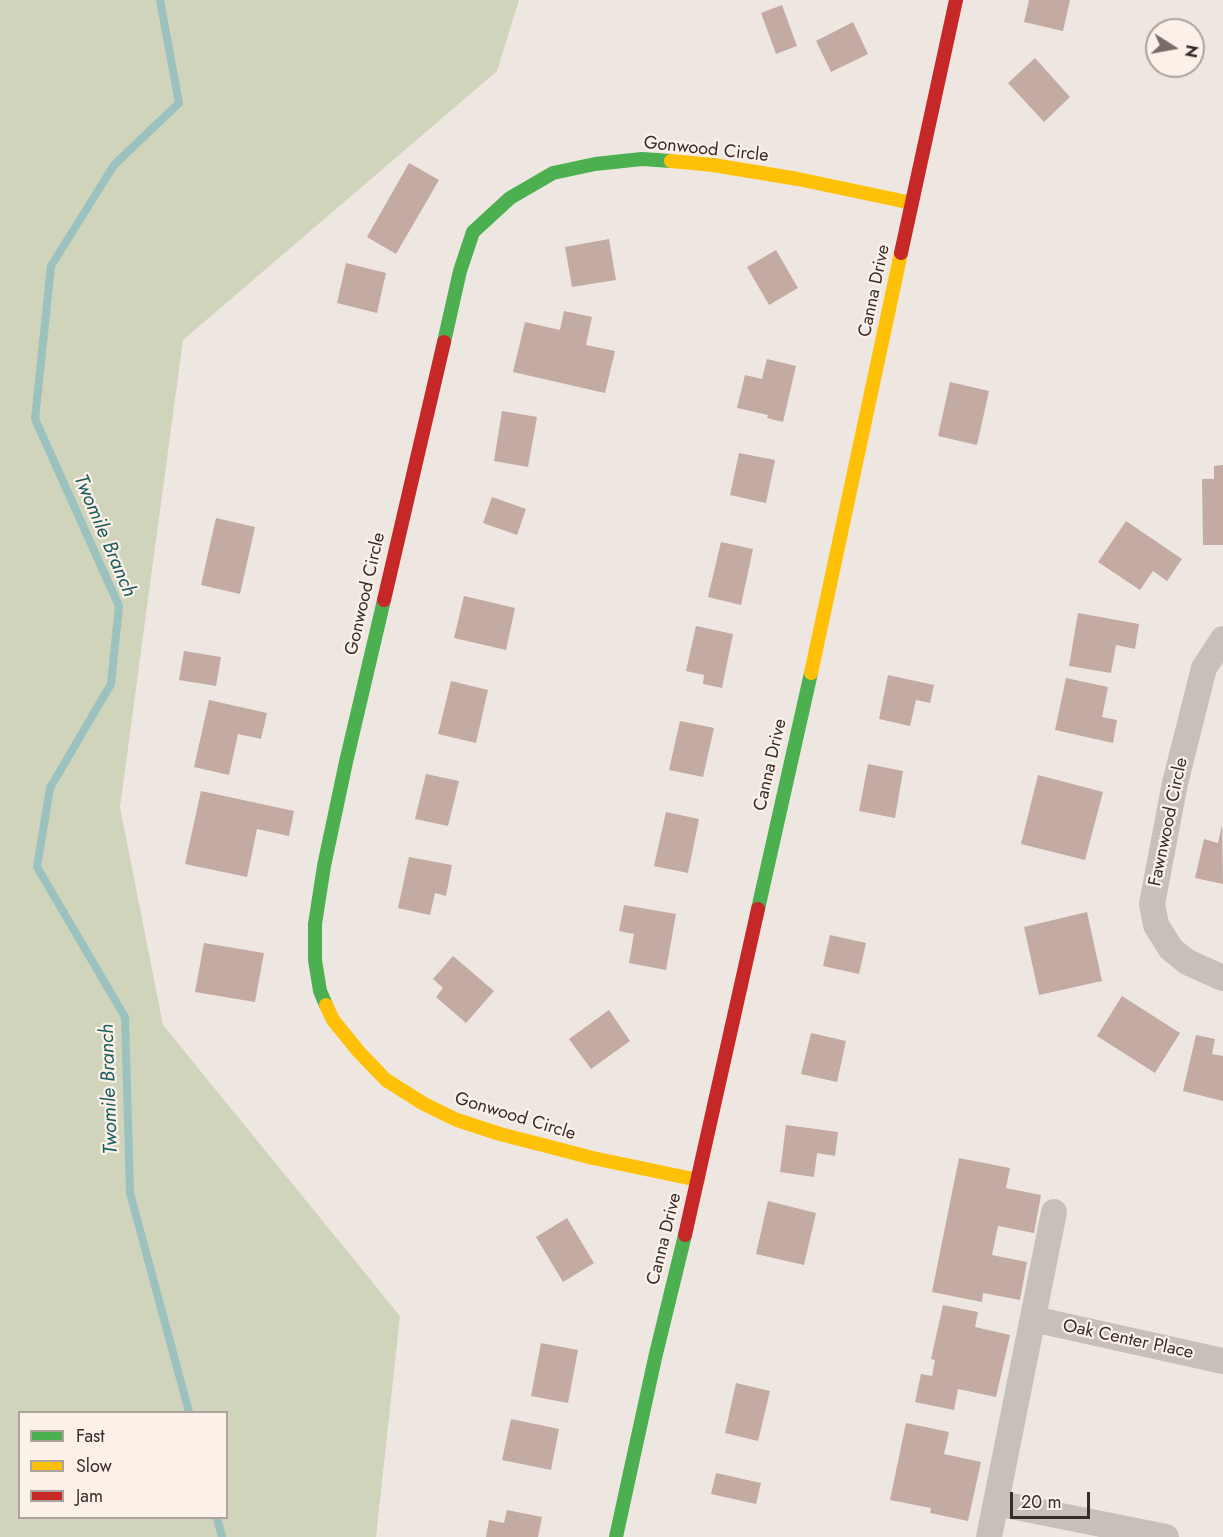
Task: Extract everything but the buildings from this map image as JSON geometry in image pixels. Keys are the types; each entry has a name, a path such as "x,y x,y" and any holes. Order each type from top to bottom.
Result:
{"street":[{"name":"Canna Drive","path":"616,1537 807,691 956,0"},
{"name":"Gonwood Circle","path":"698,1180 593,1158 500,1134 457,1120 424,1104 386,1080 359,1052 333,1020 320,991 315,960 315,924 324,866 346,762 460,271 473,232 510,198 553,173 595,164 642,159 713,165 798,179 912,204"},
{"name":"Fawnwood Circle","path":"1223,639 1204,668 1175,783 1152,904 1156,925 1171,949 1187,962 1223,978"},
{"path":"989,1537 1054,1212"},
{"name":"Oak Center Place","path":"1033,1319 1223,1360"},
{"path":"996,1503 1166,1537"}],"green space":[{"path":"0,0 519,0 497,71 183,340 120,807 163,1025 400,1316 376,1537 0,1537"}],"waterway":[{"name":"Twomile Branch","path":"160,0 179,103 114,165 51,266 35,419 119,606 111,684 50,788 37,867 125,1017 130,1193 189,1411"},
{"name":"Twomile Branch","path":"217,1519 222,1537"}],"traffic: fast":[{"path":"444,342 460,271 473,232 510,198 553,173 595,164 642,159 671,161"},
{"path":"326,1005 320,991 315,960 315,924 324,866 346,762 384,600"},
{"path":"758,909 811,673"},
{"path":"616,1537 655,1358 685,1235"}],"traffic: slow":[{"path":"671,161 713,165 798,179 912,203"},
{"path":"811,673 901,253"},
{"path":"326,1005 333,1020 386,1080 424,1104 457,1120 500,1134 593,1158 698,1180"}],"traffic: jam":[{"path":"901,253 956,0"},
{"path":"384,600 444,342"},
{"path":"685,1235 758,909"}]}
